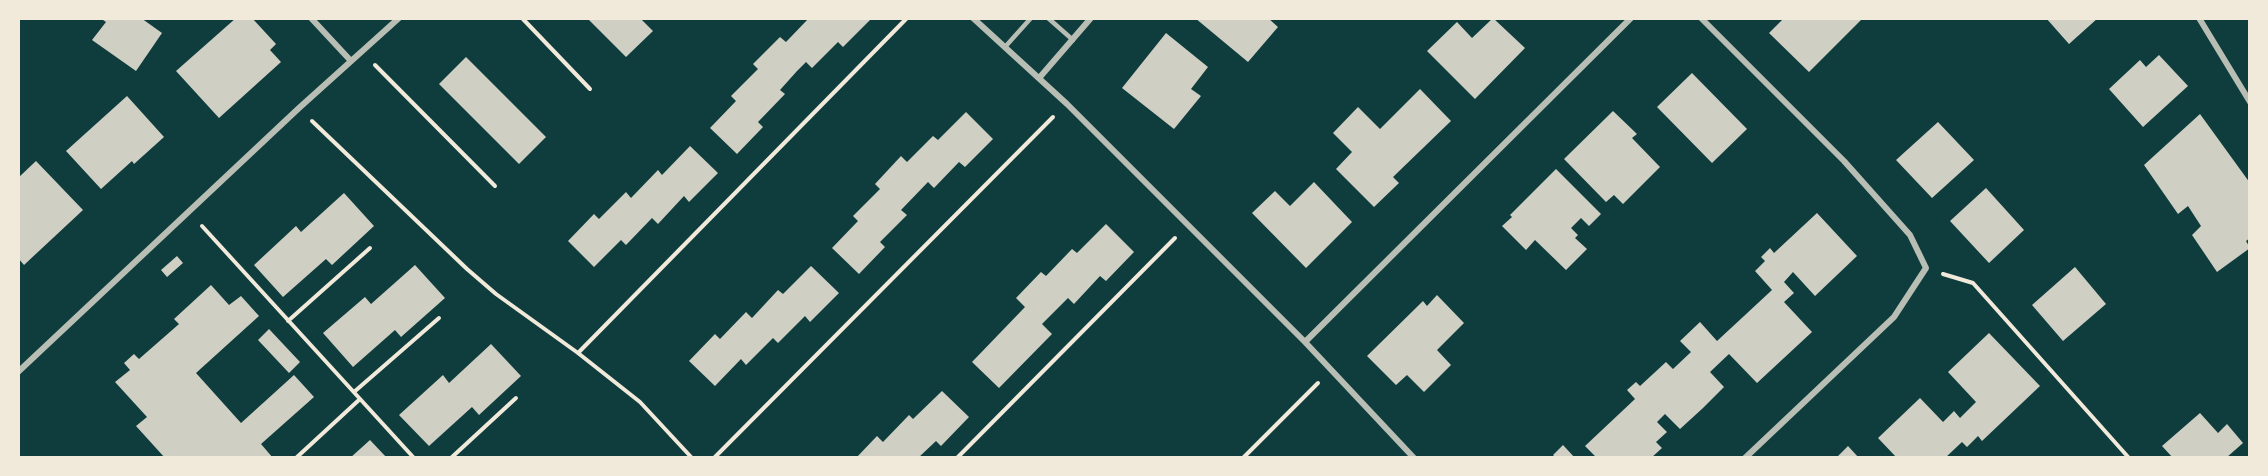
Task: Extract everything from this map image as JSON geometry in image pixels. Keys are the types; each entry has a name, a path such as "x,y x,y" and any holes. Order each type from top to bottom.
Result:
{"street":[{"path":"311,18 351,61"},
{"path":"18,372 299,108 399,18"},
{"path":"973,18 1040,77 1305,342 1414,458"},
{"path":"1040,77 1091,18"},
{"path":"1305,342 1631,18"},
{"path":"1701,18 1844,161 1910,235 1926,268 1894,317 1745,458"},
{"path":"2199,18 2250,102"}],"lane":[{"path":"1005,46 1031,18"},
{"path":"1048,18 1073,40"}],"path":[{"path":"522,18 590,89"},
{"path":"578,353 908,18"},
{"path":"362,52 495,186"},
{"path":"714,458 1067,104"},
{"path":"299,108 467,269 496,294 578,353 640,402 692,458"},
{"path":"189,212 414,458"},
{"path":"957,458 1188,225"},
{"path":"288,321 370,248"},
{"path":"1926,268 1973,284 2129,458"},
{"path":"354,392 439,318"},
{"path":"1244,458 1331,369"},
{"path":"451,458 516,398"},
{"path":"296,458 360,399"}],"building":[{"path":"100,18 141,18 162,33 136,71 92,40 106,22"},
{"path":"236,18 252,18 276,44 270,50 281,62 219,118 176,71"},
{"path":"587,18 640,18 653,31 626,57"},
{"path":"809,18 816,20 818,18 872,18 843,47 838,42 812,68 806,62 797,71 780,90 785,94 758,122 763,127 737,154 710,128 736,101 731,96 758,69 753,64 780,37 786,42"},
{"path":"1195,18 1268,18 1278,27 1248,62"},
{"path":"1493,18 1525,48 1475,99 1427,51 1457,22 1472,38"},
{"path":"1784,18 1863,18 1809,72 1769,33"},
{"path":"2046,18 2098,18 2069,44"},
{"path":"1166,33 1208,67 1191,89 1201,96 1174,129 1122,88"},
{"path":"2159,55 2188,86 2143,127 2109,89 2140,60 2146,67"},
{"path":"466,57 546,137 519,164 439,84"},
{"path":"1692,73 1747,129 1712,163 1657,107"},
{"path":"1420,89 1451,121 1393,177 1399,183 1374,207 1336,169 1352,152 1333,133 1358,107 1380,129"},
{"path":"127,96 164,137 134,164 132,161 101,189 66,151"},
{"path":"1613,111 1637,134 1632,138 1660,167 1623,204 1614,195 1606,202 1564,159"},
{"path":"966,112 993,139 965,167 959,162 934,188 928,182 901,210 907,215 880,242 885,247 859,274 832,248 858,221 853,216 880,189 875,184 901,156 907,162 933,136 938,140"},
{"path":"2200,114 2250,183 2250,238 2246,241 2250,248 2217,272 2192,235 2201,226 2188,206 2178,214 2144,165"},
{"path":"1938,122 1974,160 1932,198 1896,160"},
{"path":"690,146 718,173 689,202 684,196 658,224 652,218 626,245 621,240 594,267 568,241 594,214 599,219 626,192 631,198 658,170 662,175"},
{"path":"36,161 83,210 24,265 18,258 18,178"},
{"path":"1556,169 1601,214 1589,226 1581,218 1571,228 1578,235 1575,238 1587,249 1566,270 1535,240 1526,250 1502,226"},
{"path":"1314,182 1352,222 1306,268 1252,213 1275,191 1290,206"},
{"path":"1986,188 2024,230 1989,263 1950,221"},
{"path":"344,193 374,226 332,265 326,259 283,297 254,265 296,226 301,232"},
{"path":"1817,213 1857,256 1815,296 1793,272 1784,282 1794,293 1784,302 1812,332 1757,383 1729,354 1710,372 1724,387 1703,408 1680,429 1665,414 1657,422 1667,432 1656,442 1662,448 1651,458 1597,458 1585,446 1635,399 1627,390 1636,382 1640,386 1666,362 1673,369 1691,352 1680,341 1700,322 1717,341 1772,290 1755,271 1765,261 1761,257 1770,248 1774,253"},
{"path":"1106,224 1134,252 1106,281 1100,276 1074,304 1068,298 1042,324 1052,334 999,388 972,362 1025,307 1016,298 1041,272 1046,276 1072,249 1077,253"},
{"path":"177,256 183,263 167,277 161,270"},
{"path":"415,265 445,298 401,337 395,330 353,367 323,333 365,297 371,304"},
{"path":"811,266 839,293 810,322 805,316 778,343 773,338 746,365 741,359 715,386 689,361 715,334 720,339 746,312 752,318 778,290 783,294"},
{"path":"2075,267 2106,304 2063,341 2032,305"},
{"path":"211,285 229,305 241,296 259,316 196,373 241,423 294,375 314,397 261,444 273,458 165,458 136,426 147,417 115,382 130,370 124,363 134,354 139,359 179,324 174,319"},
{"path":"1437,295 1464,323 1437,350 1451,365 1424,392 1407,375 1396,385 1367,356 1423,301 1427,306"},
{"path":"269,329 300,362 289,373 258,340"},
{"path":"1989,333 2040,386 1982,441 1978,436 1967,447 1962,442 1945,458 1897,458 1878,438 1920,398 1943,422 1954,411 1960,418 1976,402 1948,372"},
{"path":"491,344 521,376 479,415 472,407 429,446 399,415 443,375 449,383"},
{"path":"942,391 969,417 941,446 936,441 918,458 856,458 877,436 883,442 909,415 913,419"},
{"path":"2200,413 2218,433 2227,424 2243,443 2226,458 2173,458 2162,446"},
{"path":"370,440 387,458 350,458"},
{"path":"1563,445 1575,458 1556,458 1553,455"},
{"path":"1848,446 1859,458 1836,458"}]}
